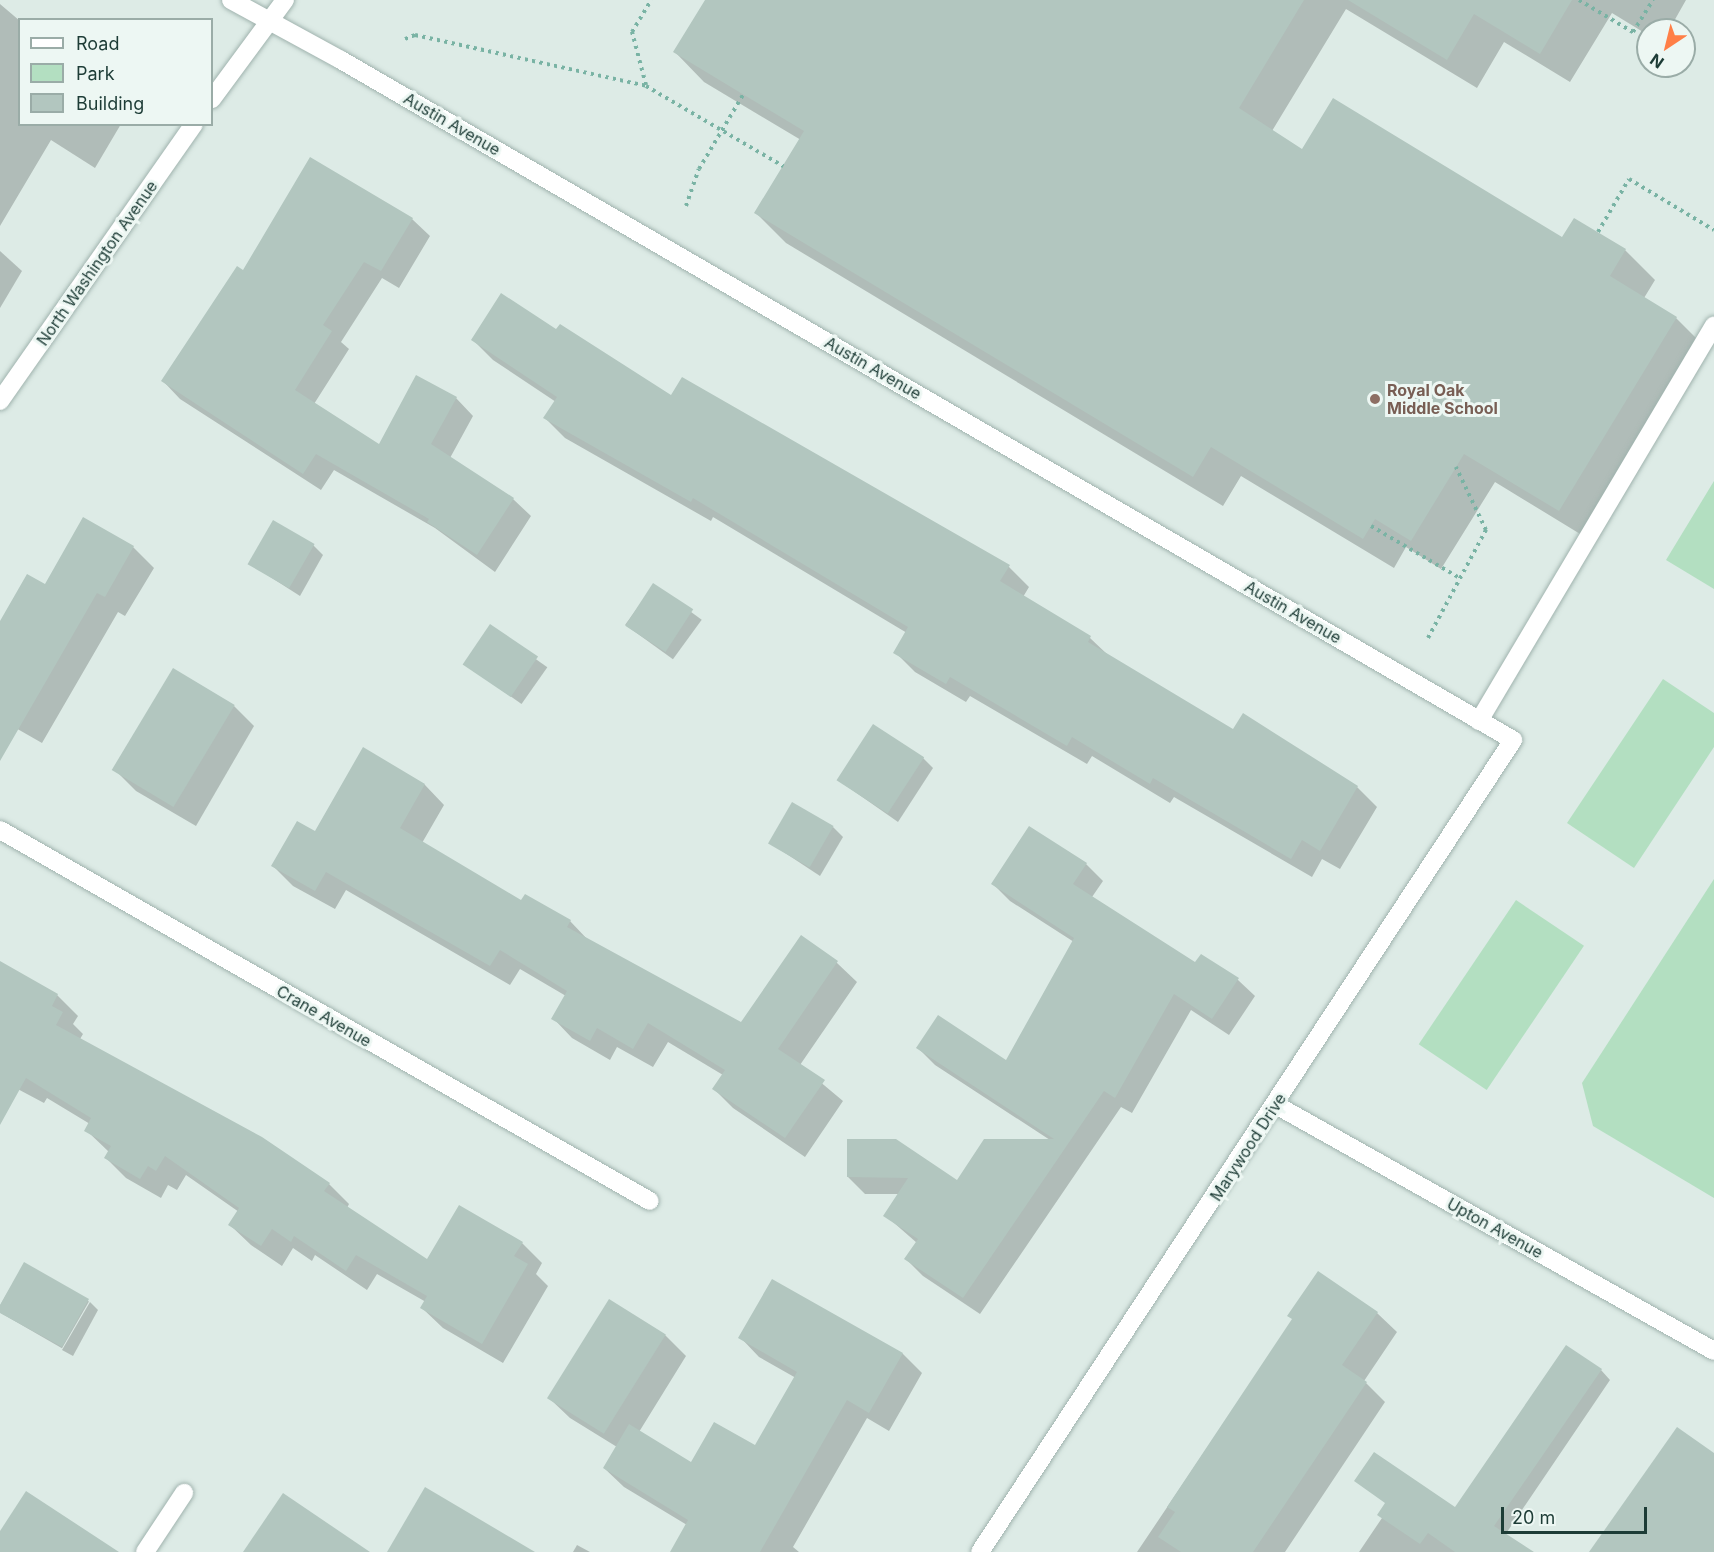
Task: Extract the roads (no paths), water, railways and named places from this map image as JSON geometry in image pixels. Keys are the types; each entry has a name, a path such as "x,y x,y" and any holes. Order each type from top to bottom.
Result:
{"street":[{"name":"Austin Avenue","path":"231,0 270,20 1513,740"},
{"path":"213,98 285,0"},
{"name":"North Washington Avenue","path":"0,401 193,126"},
{"path":"1479,721 1714,326"},
{"name":"Marywood Drive","path":"980,1552 1276,1105 1513,740"},
{"name":"Crane Avenue","path":"0,830 650,1201"},
{"name":"Upton Avenue","path":"1276,1105 1714,1351"},
{"path":"146,1552 184,1492"}],"place":[{"name":"Royal Oak Middle School","path":"1375,399"}]}
